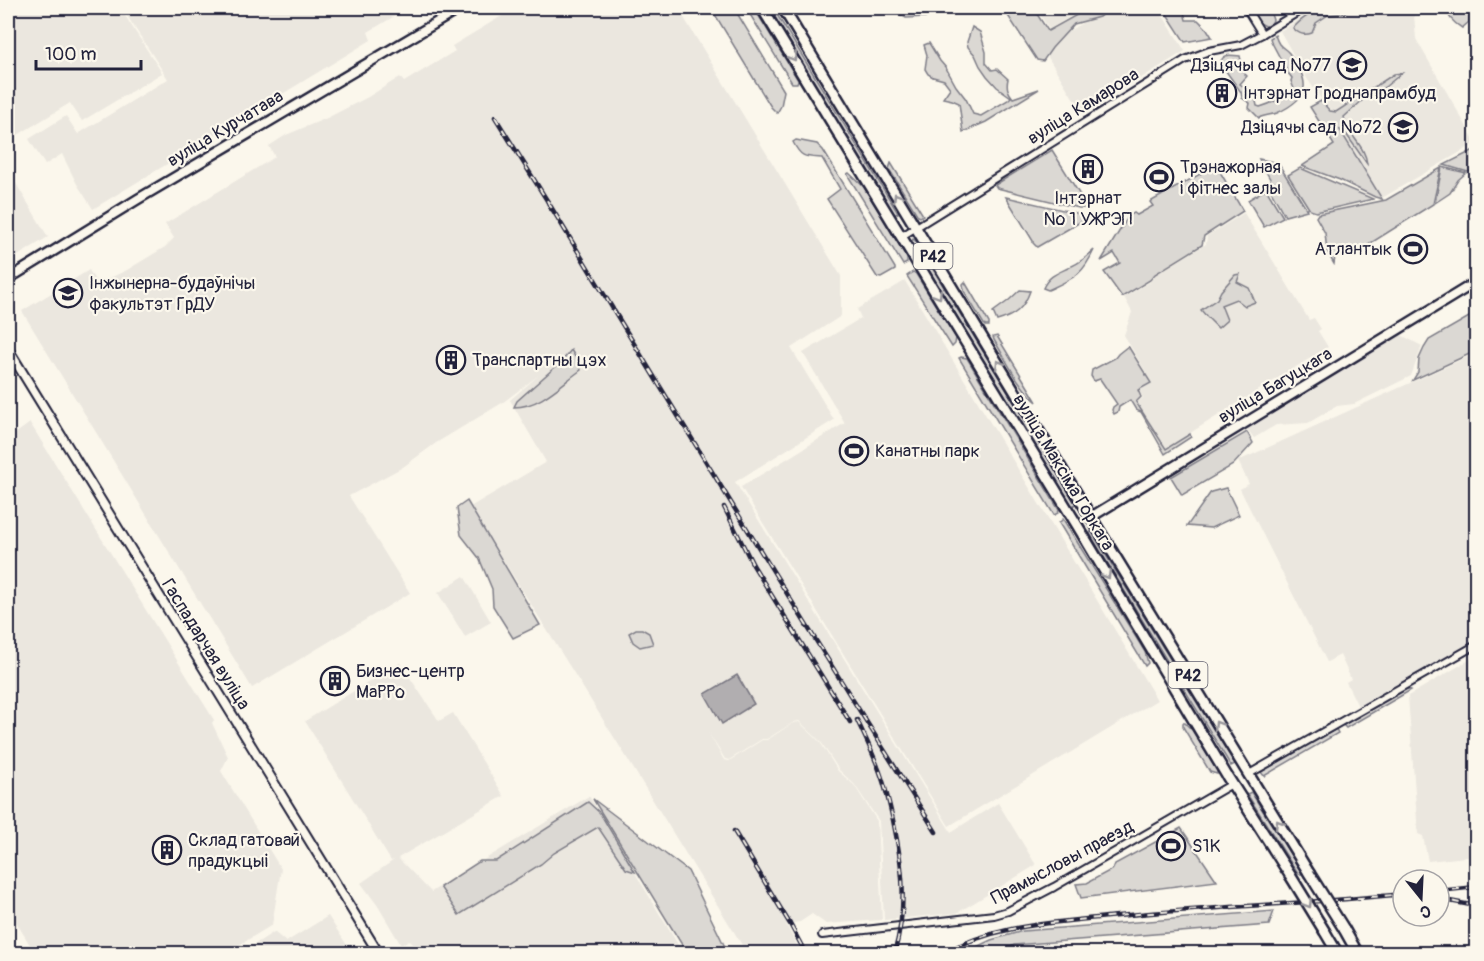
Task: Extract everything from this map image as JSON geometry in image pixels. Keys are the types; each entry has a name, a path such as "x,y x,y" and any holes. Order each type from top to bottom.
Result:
{"main road":[{"name":"вуліца Курчатава","path":"8,279 138,198 461,8"},
{"name":"вуліца Максіма Горкага","path":"762,8 1232,784 1338,954"},
{"name":"вуліца Максіма Горкага","path":"783,8 1358,954"},
{"name":"вуліца Багуцкага","path":"1091,517 1476,282"},
{"path":"1077,525 1091,517"}],"street":[{"path":"1246,8 1262,34"},
{"name":"вуліца Камарова","path":"902,236 1185,60 1209,51 1241,45 1305,8"},
{"name":"Гаспадарчая вуліца","path":"8,349 379,954"},
{"path":"1249,774 1476,645"},
{"name":"Прамысловы праезд","path":"822,935 994,915 1008,911 1073,877 1232,784"}],"shaded area":[{"path":"8,8 120,8 162,73 82,121 70,103 8,141"},
{"path":"122,8 408,8 368,32 371,40 93,209 62,154 45,165 29,139 66,116 78,134 168,79"},
{"path":"515,8 678,8 841,276 841,316 791,348 834,420 735,482 951,832 998,803 1036,865 957,913 884,920 879,821 854,784 839,770 821,742 799,721 794,722 767,739 762,739 729,760 725,759 709,734 724,760 729,761 762,740 767,740 793,723 799,722 820,742 838,771 854,785 877,821 882,920 826,924 812,914 800,922 786,924 801,953 747,953 470,507 546,462 510,400 539,375 502,403 436,443 403,467 349,496 410,593 252,688 22,311 89,270 97,284 127,270 165,247 174,238 165,224 275,157 269,146 286,135 327,118 368,97 400,77 404,82 455,51 452,46"},
{"path":"711,8 734,8 784,91 777,113 771,107"},
{"path":"746,8 754,8 798,80 797,83 792,83"},
{"path":"767,8 773,8 898,213 894,215"},
{"path":"889,8 934,8 926,17 906,18"},
{"path":"1003,8 1033,8 1048,31 1089,8 1110,8 1099,17 1074,24 1043,61 1037,60"},
{"path":"1036,8 1085,8 1049,29"},
{"path":"1107,8 1158,8 1185,51 1083,114 1046,54 1046,45"},
{"path":"1163,8 1183,8 1186,20 1198,20 1212,37 1185,42"},
{"path":"1248,8 1267,8 1273,20 1269,28 1256,21"},
{"path":"1318,8 1410,8 1414,15 1416,39 1476,143 1382,198 1330,112 1331,110 1306,77 1280,31"},
{"path":"1326,8 1354,8 1341,14 1328,15 1316,23 1312,33 1302,34 1293,28 1308,15"},
{"path":"1446,8 1470,8 1469,22 1462,28 1451,20"},
{"path":"972,27 980,32 986,52 986,63 992,70 997,69 1008,79 1008,89 1013,98 1039,89 986,122 963,132 959,103 943,98 950,88 944,80 933,77 925,69 927,55 924,45 929,43 966,99 973,114 981,116 1011,97 987,76 968,47 967,42"},
{"path":"1275,35 1279,44 1288,52 1301,72 1304,88 1297,101 1288,107 1259,118 1249,108 1250,103 1242,98 1241,92 1220,63 1226,56 1240,56 1244,73 1247,76 1240,84 1248,94 1255,96 1257,106 1278,100 1294,89 1292,78 1271,41 1270,38"},
{"path":"1402,73 1385,87 1365,98 1344,117 1367,164 1344,131 1340,130 1382,199 1302,166 1334,145 1310,107 1321,101 1330,111 1336,112 1394,74"},
{"path":"796,140 817,144 823,150 895,270 881,278 877,277 827,199 840,189 822,158 807,157 801,154 793,142"},
{"path":"1476,149 1476,169 1468,172 1444,165"},
{"path":"1052,150 1088,208 1079,208 997,188 995,185"},
{"path":"1259,159 1278,163 1307,210 1285,216 1270,189 1274,186"},
{"path":"891,163 923,215 920,217 889,169"},
{"path":"1216,165 1243,211 1204,236 1202,245 1122,297 1104,272 1120,263 1114,253 1101,261 1128,217 1153,206 1150,202"},
{"path":"1442,167 1466,173 1458,180 1450,193 1435,203"},
{"path":"1300,168 1373,199 1316,212 1310,210 1288,175"},
{"path":"1441,168 1433,204 1355,253 1351,248 1335,257 1334,264 1327,252 1325,233 1316,217 1318,214 1386,200"},
{"path":"8,170 48,237 8,262"},
{"path":"849,173 864,187 907,258 907,263 903,265 847,174"},
{"path":"1266,189 1283,217 1264,227 1248,200"},
{"path":"1006,197 1081,214 1082,221 1037,247"},
{"path":"1244,213 1309,320 1314,318 1321,329 1318,331 1328,347 1166,448 1137,402 1143,398 1139,390 1152,383 1124,335 1132,312 1124,297 1206,244 1207,236"},
{"path":"913,239 1076,504 1072,506 912,242"},
{"path":"1094,250 1085,266 1076,275 1048,290 1043,288 1051,277 1080,262"},
{"path":"913,272 956,338 952,347 907,276"},
{"path":"1240,274 1237,282 1249,288 1255,302 1245,306 1236,299 1221,305 1227,320 1218,328 1201,310 1217,299 1235,275"},
{"path":"905,281 1157,700 949,826 741,487 845,423 803,353 861,318 857,309"},
{"path":"965,282 989,326 985,326 964,291"},
{"path":"1020,290 1030,291 1022,307 1009,317 997,321 993,312"},
{"path":"1476,315 1476,351 1413,380 1418,372 1419,359 1429,340"},
{"path":"1401,335 1422,346 1411,376 1354,404 1337,406 1308,423 1276,425 1254,438 1247,429"},
{"path":"997,336 1037,402 1013,373 994,340 993,337"},
{"path":"1128,346 1151,383 1138,390 1141,397 1136,402 1166,449 1190,434 1191,437 1165,454 1141,412 1136,410 1130,400 1119,407 1118,412 1114,414 1112,410 1117,404 1100,379 1094,381 1091,376 1092,370 1115,358"},
{"path":"571,350 581,370 541,399 514,407 517,401"},
{"path":"1476,353 1476,641 1404,683 1358,706 1346,682 1351,679 1340,655 1327,662 1240,489 1249,484 1238,461"},
{"path":"959,358 967,358 1059,510 1058,513 1054,515"},
{"path":"30,423 214,720 212,723 228,757 221,771 281,869 272,925 226,953 35,953 8,909 8,439"},
{"path":"1247,432 1253,443 1233,465 1182,495 1171,477"},
{"path":"1226,488 1239,515 1211,528 1187,526 1211,492"},
{"path":"467,501 540,625 513,638 493,606 492,589 479,558 461,535 457,508"},
{"path":"1063,519 1145,652 1148,663 1145,666 1059,523"},
{"path":"1091,531 1235,764 1231,766 1090,534"},
{"path":"464,576 491,622 465,637 438,593"},
{"path":"636,629 649,633 653,644 640,647 633,642 629,633"},
{"path":"1476,656 1476,856 1428,861 1423,836 1418,834 1408,696"},
{"path":"400,663 439,721 453,713 504,796 398,858 431,892 589,796 683,953 423,954 409,940 401,945 378,906 361,883 394,860 391,861 305,721"},
{"path":"737,675 754,704 722,724 705,694"},
{"path":"1406,689 1411,690 1346,728 1343,725"},
{"path":"1183,723 1192,730 1217,770 1217,774 1210,772 1183,727"},
{"path":"1336,729 1338,733 1264,776 1261,772"},
{"path":"1251,792 1303,874 1298,874 1247,794"},
{"path":"593,799 688,871 728,953 687,953"},
{"path":"588,802 600,813 635,872 626,869 598,827 459,915 440,887 480,861 496,861"},
{"name":"S1K","path":"1181,828 1217,881 1081,898 1076,884 1087,883 1113,869 1115,864"},
{"path":"1274,911 1269,925 1014,945 1002,953 964,953 991,940 1023,931"},
{"path":"328,916 352,953 241,953 274,932 286,942"},
{"path":"1204,950 1202,954 1017,953 1019,952"}],"railway":[{"path":"495,117 551,209"},
{"path":"548,202 789,597 936,832"},
{"path":"724,507 753,565 850,722"},
{"path":"857,720 883,780 899,854 903,887 901,920 894,954"},
{"path":"734,831 806,954"},
{"path":"1451,890 1476,887"},
{"path":"943,954 962,944 1002,931 1044,924 1391,895"},
{"path":"1451,901 1476,906"}],"place":[{"name":"Дзіцячы сад №77","path":"1352,65"},
{"name":"Інтэрнат Гроднапрамбуд","path":"1222,93"},
{"name":"Дзіцячы сад №72","path":"1403,127"},
{"name":"Інтэрнат № 1 УЖРЭП","path":"1088,169"},
{"name":"Трэнажорная і фітнес залы","path":"1159,177"},
{"name":"Атлантык","path":"1413,249"},
{"name":"Інжынерна-будаўнічы факультэт ГрДУ","path":"68,293"},
{"name":"Транспартны цэх","path":"451,360"},
{"name":"Канатны парк","path":"854,451"},
{"name":"Бизнес-центр МаРРо","path":"335,681"},
{"name":"S1K","path":"1171,846"},
{"name":"Склад гатовай прадукцыі","path":"167,850"}]}
